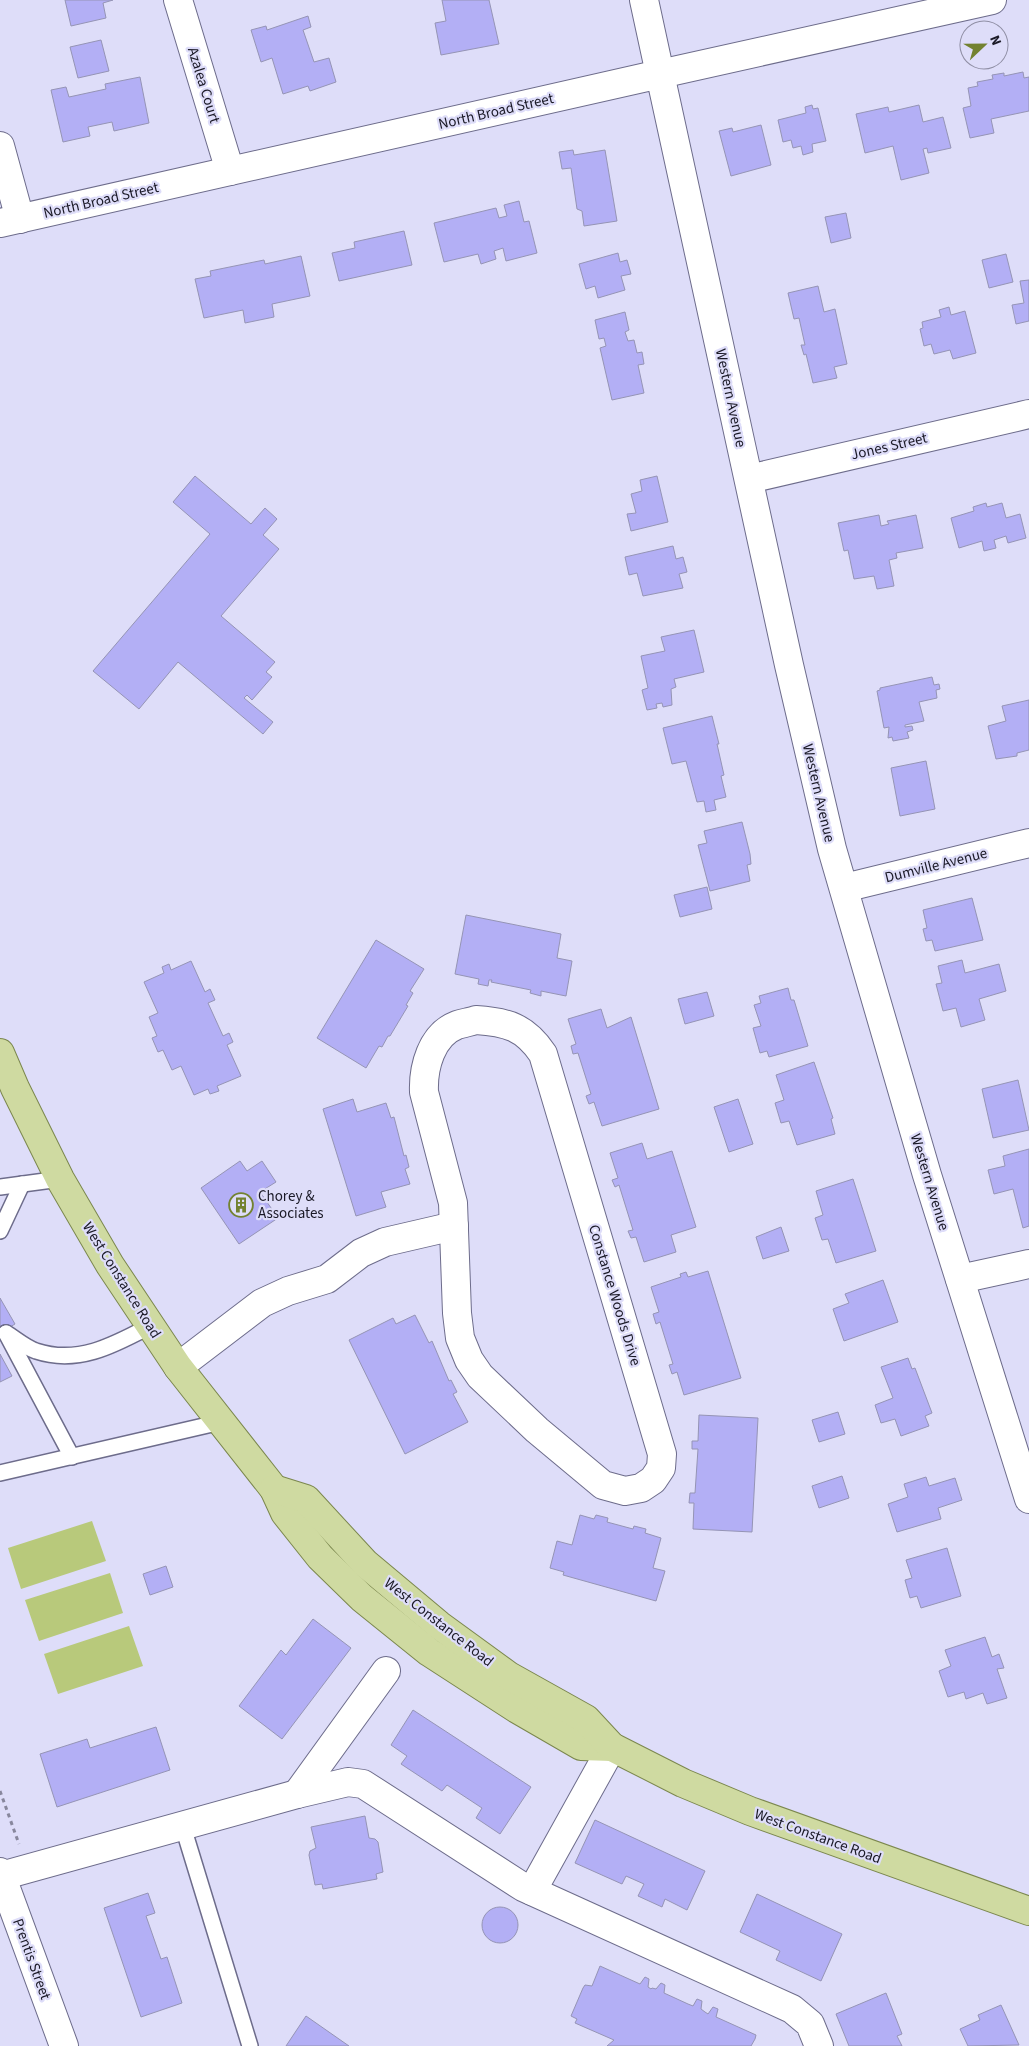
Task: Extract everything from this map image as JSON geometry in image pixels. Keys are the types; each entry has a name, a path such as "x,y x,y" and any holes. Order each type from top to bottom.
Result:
{"main road":[{"name":"West Constance Road","path":"0,1053 15,1088 60,1179 110,1265 150,1326 178,1366 274,1489 285,1513 320,1557 362,1598 429,1652 517,1709 581,1746 612,1747 683,1783 750,1811 1029,1911"}],"street":[{"name":"Azalea Court","path":"178,0 230,171"},
{"name":"Western Avenue","path":"644,0 789,665 844,888 960,1279 1029,1499"},
{"name":"North Broad Street","path":"10,221 992,0"},
{"path":"0,146 10,221"},
{"name":"Jones Street","path":"749,479 1029,414"},
{"name":"Dumville Avenue","path":"844,888 1029,843"},
{"name":"Constance Woods Drive","path":"476,1020 497,1021 518,1028 534,1040 543,1054 662,1454 661,1468 653,1480 641,1488 625,1491 602,1485 537,1430 480,1376 469,1360 460,1338 454,1226 452,1202 424,1092 424,1076 430,1052 442,1036 455,1025 476,1020"},
{"path":"178,1366 262,1303 288,1291 328,1279 361,1253 384,1242 454,1226"},
{"path":"960,1279 1029,1264"},
{"path":"297,1794 386,1671"},
{"path":"532,1892 612,1747"},
{"path":"1,1874 183,1827 297,1794 348,1782 363,1784 532,1892 792,2009 810,2024 819,2046"},
{"name":"Prentis Street","path":"1,1874 64,2046"}],"lane":[{"path":"0,1188 60,1179"},
{"path":"0,1230 22,1184"},
{"path":"72,1457 6,1331 34,1351 56,1356 73,1356 108,1347 150,1326"},
{"path":"0,1473 221,1422"},
{"path":"183,1827 250,2046"}],"path":[{"path":"0,1791 19,1844"}],"green space":[{"path":"92,1521 106,1561 21,1589 8,1548"},
{"path":"110,1573 123,1613 39,1641 25,1600"},
{"path":"129,1626 143,1666 58,1694 44,1654"}],"building":[{"path":"65,0 113,0 103,3 106,18 71,26"},
{"path":"442,0 489,0 499,44 441,55 435,23 446,21"},
{"path":"308,16 311,27 303,30 314,62 329,58 336,82 310,91 308,86 283,94 272,58 261,62 251,30 266,26 267,30"},
{"path":"101,40 109,71 78,78 70,47"},
{"path":"1023,72 1024,78 1029,77 1029,111 991,119 994,133 970,138 963,108 971,106 968,88 978,86 977,82 993,79 992,75 1004,73 1004,76"},
{"path":"140,77 149,123 114,131 112,122 88,127 90,136 63,142 51,90 66,87 69,97 106,89 105,84"},
{"path":"812,105 813,109 818,108 826,141 812,144 813,152 803,155 801,146 793,148 791,140 783,142 778,120 806,113 805,107"},
{"path":"919,105 923,122 943,117 951,148 928,153 927,148 923,149 929,173 901,180 893,146 865,153 856,114 888,107 889,112"},
{"path":"761,125 771,165 731,176 719,131 732,128 733,132"},
{"path":"573,150 574,155 605,150 617,221 584,226 582,211 577,209 571,168 562,169 559,152"},
{"path":"519,201 524,222 529,221 537,253 506,261 503,248 494,251 496,259 481,264 478,254 444,262 434,223 496,208 499,218 507,216 504,205"},
{"path":"846,213 851,238 831,243 825,217"},
{"path":"404,231 412,265 339,281 332,253 355,248 354,242"},
{"path":"618,253 620,262 627,260 631,274 621,276 625,290 598,298 595,286 586,289 579,264"},
{"path":"1006,254 1013,282 989,288 982,260"},
{"path":"301,256 310,296 272,304 274,317 245,323 243,310 204,318 195,279 211,276 210,271 264,260 265,264"},
{"path":"1029,280 1029,321 1016,324 1012,305 1024,303 1020,281"},
{"path":"818,286 824,312 835,309 847,364 834,367 837,378 813,383 806,354 804,355 801,345 805,345 799,318 794,319 788,293"},
{"path":"949,307 951,315 965,311 976,353 953,359 950,350 934,354 931,344 924,346 920,329 923,328 922,322 941,317 939,310"},
{"path":"625,312 629,330 625,332 628,341 634,340 637,353 642,352 644,364 638,365 644,393 612,400 600,348 606,346 604,338 599,339 595,320"},
{"path":"195,476 251,524 265,508 277,519 263,535 279,549 221,616 275,662 266,672 272,677 252,700 247,695 244,698 273,722 263,734 178,662 139,709 93,671 210,534 173,502"},
{"path":"657,476 668,522 631,531 627,514 636,513 631,494 642,491 640,480"},
{"path":"986,503 987,507 1002,503 1006,518 1020,514 1026,538 1008,543 1006,536 994,540 996,548 984,551 982,541 959,548 951,518 974,511 973,507"},
{"path":"879,515 881,526 889,524 887,521 916,515 923,548 896,553 897,558 889,560 894,586 877,589 874,576 854,579 848,550 844,551 838,523"},
{"path":"673,546 676,559 683,557 687,572 679,574 683,588 643,596 637,573 629,575 625,557"},
{"path":"694,630 704,672 674,679 676,687 671,689 672,705 663,707 662,703 656,704 657,708 647,710 642,690 648,688 641,656 665,651 661,637"},
{"path":"932,677 934,685 939,684 940,689 936,690 937,698 919,702 924,721 905,725 905,727 912,726 913,730 907,732 909,738 893,741 892,737 888,738 889,727 884,728 877,691 880,688"},
{"path":"1029,700 1029,750 1017,753 1017,756 996,759 988,726 1006,721 1002,706"},
{"path":"712,716 719,744 717,744 724,775 721,776 726,797 714,800 716,810 706,812 704,801 697,802 686,761 672,764 663,728"},
{"path":"926,761 935,809 900,816 891,768"},
{"path":"742,822 750,854 751,864 747,865 750,881 710,891 698,845 707,843 704,831"},
{"path":"707,887 712,909 680,917 674,895"},
{"path":"972,898 983,940 935,951 932,940 926,941 923,929 927,928 923,910"},
{"path":"466,915 561,934 557,958 572,961 566,996 541,991 541,996 530,993 531,990 491,982 492,980 489,980 488,986 478,984 479,979 455,974"},
{"path":"376,940 424,969 410,991 413,993 406,1005 408,1006 390,1036 388,1036 382,1047 379,1046 366,1068 317,1038"},
{"path":"962,960 965,973 999,964 1006,991 979,999 985,1020 961,1027 956,1008 943,1011 936,984 942,983 938,966"},
{"path":"191,961 205,992 210,989 215,1000 208,1003 223,1036 229,1033 233,1042 227,1045 241,1076 217,1086 219,1091 210,1094 208,1089 194,1095 181,1066 172,1070 163,1050 158,1052 152,1038 157,1036 149,1017 158,1013 144,982 164,973 162,967 169,964 171,970"},
{"path":"788,988 791,1000 794,1000 808,1046 769,1057 767,1051 760,1053 753,1028 761,1026 754,1005 761,1003 759,996"},
{"path":"707,992 714,1016 685,1024 678,999"},
{"path":"601,1009 607,1028 631,1017 659,1109 602,1126 594,1102 589,1104 586,1096 591,1094 578,1053 573,1054 571,1046 576,1044 568,1019"},
{"path":"814,1062 833,1118 831,1119 835,1134 797,1145 789,1121 781,1123 775,1103 784,1100 776,1075"},
{"path":"1018,1080 1029,1130 993,1138 982,1089"},
{"path":"353,1099 357,1112 386,1103 391,1118 394,1117 404,1156 406,1155 409,1167 405,1169 410,1184 381,1192 386,1207 356,1216 323,1109"},
{"path":"738,1099 753,1144 729,1152 714,1107"},
{"path":"642,1143 647,1159 672,1151 696,1227 671,1235 676,1252 644,1262 636,1237 631,1238 628,1231 633,1230 619,1185 615,1187 612,1180 618,1178 610,1153"},
{"path":"1029,1149 1029,1226 1023,1228 1013,1189 994,1194 988,1170 1005,1166 1003,1156"},
{"name":"Chorey & Associates","path":"240,1161 247,1171 262,1161 276,1182 260,1192 278,1218 239,1244 201,1188"},
{"path":"853,1179 876,1251 836,1263 828,1239 822,1240 815,1218 823,1215 816,1191"},
{"path":"781,1227 789,1251 763,1259 756,1237"},
{"path":"708,1271 741,1378 684,1395 677,1372 672,1374 669,1365 673,1364 660,1322 656,1324 653,1314 659,1312 651,1287 681,1277 680,1274 686,1272 688,1277"},
{"path":"883,1280 898,1322 844,1341 833,1309 849,1303 845,1294"},
{"path":"0,1298 15,1324 0,1333"},
{"path":"415,1315 429,1343 432,1341 449,1381 451,1380 457,1392 453,1394 468,1422 405,1454 349,1340 393,1318 396,1324"},
{"path":"0,1354 12,1376 0,1382"},
{"path":"908,1358 912,1369 915,1368 932,1413 925,1416 929,1426 901,1436 895,1419 881,1423 875,1405 893,1398 881,1367"},
{"path":"838,1412 845,1434 819,1442 812,1420"},
{"path":"699,1415 758,1418 752,1532 693,1529 694,1503 689,1503 690,1493 695,1493 698,1449 692,1449 692,1441 698,1441"},
{"path":"842,1476 849,1498 819,1508 812,1486"},
{"path":"926,1477 929,1486 955,1478 962,1500 938,1508 941,1519 897,1532 888,1504 908,1497 904,1484"},
{"path":"580,1515 594,1519 596,1515 608,1518 607,1522 633,1529 634,1526 646,1529 645,1533 661,1538 653,1568 665,1571 656,1601 563,1575 564,1572 550,1568 557,1541 572,1545"},
{"path":"947,1548 961,1596 921,1608 917,1596 910,1598 905,1580 912,1578 906,1560"},
{"path":"166,1566 173,1587 150,1595 143,1574"},
{"path":"313,1619 351,1648 282,1739 239,1706 281,1650 286,1655"},
{"path":"985,1637 992,1657 999,1654 1004,1668 997,1669 1007,1698 987,1704 983,1693 966,1699 964,1692 948,1697 939,1671 951,1666 945,1650"},
{"path":"413,1710 531,1787 500,1834 476,1818 482,1808 447,1785 442,1791 401,1764 407,1756 391,1745"},
{"path":"156,1727 170,1770 57,1807 40,1754 87,1739 90,1748"},
{"path":"365,1816 369,1838 375,1839 378,1842 383,1872 376,1874 377,1879 323,1889 322,1884 315,1885 309,1855 310,1851 316,1848 311,1827"},
{"path":"595,1820 705,1871 687,1910 665,1899 662,1907 638,1896 644,1884 626,1876 622,1884 575,1863"},
{"path":"148,1893 155,1913 146,1916 161,1959 167,1957 182,2003 141,2017 104,1908"},
{"path":"757,1894 842,1934 821,1981 776,1960 780,1951 740,1932"},
{"path":"500,1907 513,1912 518,1925 513,1938 500,1943 487,1938 482,1925 487,1912"},
{"path":"600,1966 640,1984 645,1977 649,1979 648,1987 651,1989 656,1989 661,1983 665,1985 664,1993 693,2006 697,1999 702,2001 701,2009 705,2012 708,2014 713,2007 718,2009 716,2017 756,2035 755,2039 751,2046 607,2046 614,2040 575,2023 577,2019 571,2016 583,1988 585,1985 592,1986"},
{"path":"886,1993 902,2034 897,2036 902,2046 849,2046 836,2014"},
{"path":"1001,2005 1019,2045 968,2046 960,2029 980,2020 978,2015"},
{"path":"306,2016 349,2046 286,2046"}],"place":[{"name":"Chorey & Associates","path":"241,1205"}]}
